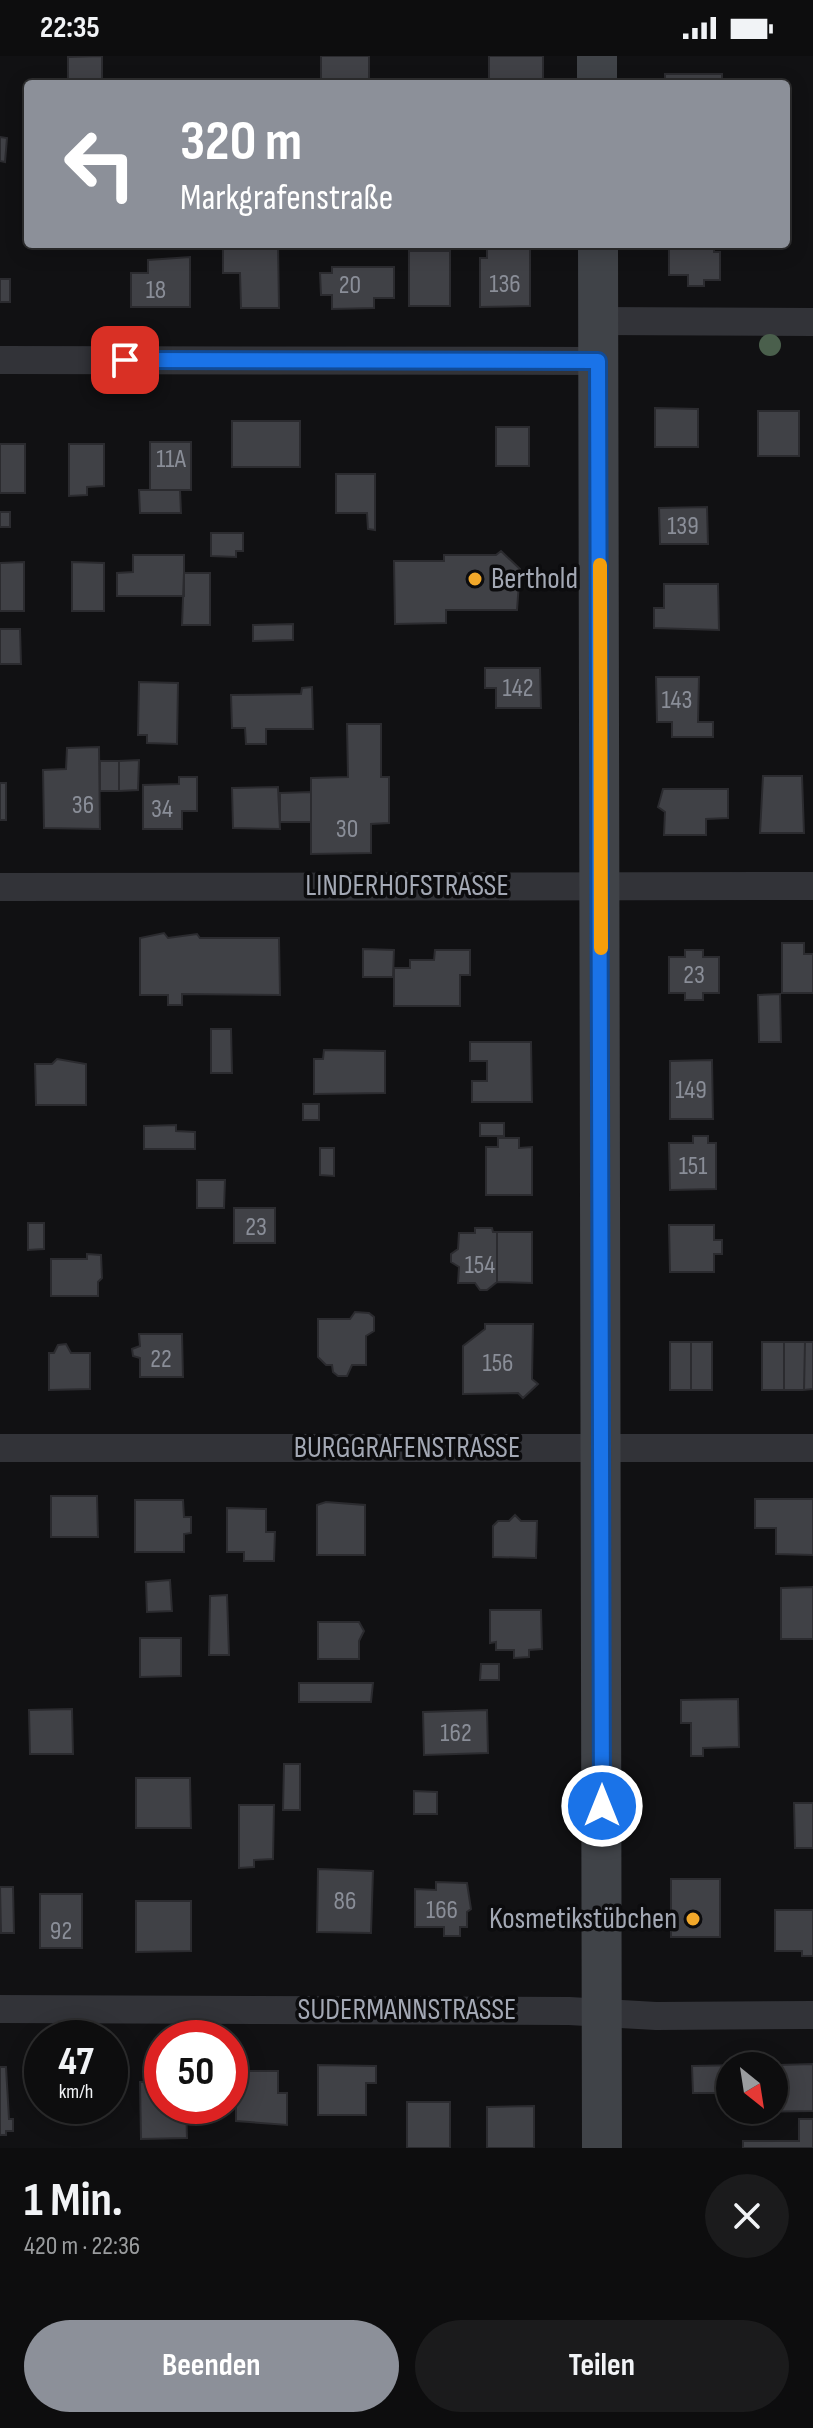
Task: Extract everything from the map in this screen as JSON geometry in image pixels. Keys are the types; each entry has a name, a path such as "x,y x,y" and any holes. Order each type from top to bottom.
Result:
{"main road":[{"path":"597,56 597,80"},
{"path":"598,248 602,886 602,2148"}],"street":[{"path":"598,321 813,322"},
{"path":"0,360 598,361"},
{"name":"LINDERHOFSTRASSE","path":"0,887 813,886"},
{"name":"BURGGRAFENSTRASSE","path":"0,1448 813,1448"},
{"name":"SUDERMANNSTRASSE","path":"0,2009 602,2011 656,2016 813,2015"}],"building":[{"path":"102,56 102,80 68,80 68,57"},
{"path":"321,56 369,56 369,80 321,80"},
{"path":"489,56 543,56 543,80 489,80"},
{"path":"665,74 722,74 722,80 665,80"},
{"path":"0,137 7,138 5,162 0,161"},
{"path":"223,248 278,248 279,308 241,308 240,273 223,273"},
{"path":"487,248 530,248 530,306 480,307 480,258 487,258"},
{"path":"669,248 714,248 714,252 720,252 720,280 704,280 704,286 688,286 688,275 669,275"},
{"path":"409,251 450,251 450,306 409,306"},
{"path":"190,257 190,307 131,307 131,273 148,273 148,260"},
{"path":"332,267 394,267 394,298 374,298 374,308 332,309 332,295 321,295 320,273 332,273"},
{"path":"0,279 10,279 10,302 0,302"},
{"path":"655,408 698,409 698,447 655,447"},
{"path":"758,411 799,411 799,456 758,456"},
{"path":"232,421 300,421 300,467 232,467"},
{"path":"496,427 529,427 529,466 496,466"},
{"path":"150,442 191,442 191,490 150,490"},
{"path":"0,444 25,444 25,493 0,493"},
{"path":"69,444 104,444 104,486 87,487 87,495 69,496"},
{"path":"336,474 375,474 375,530 368,529 367,513 336,513"},
{"path":"139,490 180,490 181,513 140,513"},
{"path":"707,507 708,544 660,544 659,508"},
{"path":"0,512 10,512 10,527 0,527"},
{"path":"211,533 243,533 243,551 236,551 236,557 211,556"},
{"path":"501,551 520,569 517,610 446,610 446,623 395,624 394,561 444,561 444,555 496,555"},
{"path":"133,555 184,555 184,596 117,596 117,573 133,572"},
{"path":"24,562 24,611 0,611 0,563"},
{"path":"72,562 104,563 104,611 72,611"},
{"path":"184,573 210,573 210,625 182,625"},
{"path":"664,584 718,584 719,630 654,628 654,608 664,608"},
{"path":"293,624 293,640 253,641 253,625"},
{"path":"0,629 20,629 21,664 0,664"},
{"path":"485,668 540,668 541,708 496,708 496,688 485,688"},
{"path":"656,677 699,677 698,722 713,722 713,737 672,737 672,722 657,722"},
{"path":"139,682 178,683 177,744 147,743 147,735 138,735"},
{"path":"312,687 313,729 266,729 266,744 246,744 245,728 232,728 231,695 301,694 302,688"},
{"path":"347,724 381,724 381,777 389,777 389,823 371,824 371,853 311,854 311,778 348,777"},
{"path":"99,747 100,829 44,828 43,770 66,769 67,748"},
{"path":"139,760 138,790 119,791 119,761"},
{"path":"100,761 119,761 119,791 100,791"},
{"path":"763,776 802,776 804,833 760,833"},
{"path":"179,777 197,777 197,811 182,811 182,829 143,829 143,785 179,784"},
{"path":"0,783 6,783 6,820 0,820"},
{"path":"278,787 280,829 233,828 232,788"},
{"path":"663,789 728,789 728,818 706,819 706,835 664,835 665,812 658,807"},
{"path":"311,792 311,822 280,822 280,793"},
{"path":"164,933 168,938 197,934 200,938 279,938 280,995 182,994 182,1005 168,1005 168,995 140,995 140,938"},
{"path":"782,943 804,943 804,954 813,954 813,993 782,993"},
{"path":"363,949 394,950 393,977 363,977"},
{"path":"435,950 470,950 470,975 460,975 460,1006 394,1006 394,968 410,968 410,960 434,960"},
{"path":"685,950 703,950 703,957 719,957 719,993 703,993 703,1000 685,1000 685,993 669,993 669,957 685,957"},
{"path":"780,994 781,1042 759,1042 758,995"},
{"path":"211,1029 231,1029 232,1073 211,1073"},
{"path":"470,1042 531,1042 532,1102 472,1102 472,1081 487,1081 487,1061 470,1061"},
{"path":"324,1050 385,1051 385,1093 314,1094 314,1059 323,1059"},
{"path":"57,1059 86,1064 86,1105 36,1105 35,1064 52,1064"},
{"path":"712,1060 713,1119 670,1119 670,1061"},
{"path":"303,1104 319,1104 319,1120 303,1120"},
{"path":"480,1123 504,1123 504,1136 480,1136"},
{"path":"176,1125 176,1131 195,1132 195,1149 144,1149 144,1126"},
{"path":"693,1136 708,1136 708,1143 716,1143 716,1189 670,1190 669,1143 693,1143"},
{"path":"498,1138 519,1138 519,1148 532,1147 532,1195 486,1195 486,1147 498,1147"},
{"path":"320,1148 334,1148 334,1176 320,1175"},
{"path":"197,1180 225,1180 224,1208 197,1208"},
{"path":"234,1208 275,1208 275,1243 234,1243"},
{"path":"28,1223 44,1223 44,1249 28,1250"},
{"path":"669,1225 714,1225 714,1240 722,1240 722,1254 714,1254 714,1272 670,1272"},
{"path":"475,1228 492,1228 493,1232 497,1232 497,1282 487,1290 480,1290 475,1283 458,1283 459,1267 451,1262 451,1254 458,1249 459,1233 475,1233"},
{"path":"497,1232 532,1232 532,1283 497,1282"},
{"path":"87,1254 101,1255 102,1278 98,1282 98,1296 51,1296 51,1259 87,1259"},
{"path":"355,1312 369,1313 374,1317 374,1331 366,1336 366,1365 352,1365 347,1376 338,1376 333,1372 332,1365 326,1365 318,1357 318,1319 350,1319"},
{"path":"485,1324 533,1324 532,1379 538,1384 523,1398 518,1393 463,1394 463,1346 485,1329"},
{"path":"139,1334 182,1334 183,1377 140,1377 140,1358 133,1356 132,1349 140,1346"},
{"path":"670,1342 691,1342 691,1390 670,1390"},
{"path":"691,1342 712,1342 712,1390 691,1390"},
{"path":"762,1342 784,1342 784,1390 762,1390"},
{"path":"784,1342 805,1342 804,1390 784,1390"},
{"path":"805,1342 813,1342 813,1389 804,1390"},
{"path":"66,1344 71,1353 90,1353 90,1389 49,1390 49,1353 54,1353 58,1345"},
{"path":"51,1496 97,1496 98,1537 51,1537"},
{"path":"755,1499 813,1499 813,1555 776,1554 776,1528 755,1528"},
{"path":"135,1500 183,1500 184,1517 191,1517 191,1533 184,1534 184,1552 135,1552"},
{"path":"326,1502 365,1505 365,1555 317,1555 317,1505"},
{"path":"227,1508 266,1509 266,1532 275,1532 274,1561 244,1561 244,1552 227,1552"},
{"path":"515,1515 521,1521 537,1521 536,1558 493,1557 493,1526 498,1521 509,1521"},
{"path":"170,1580 172,1611 147,1612 146,1582"},
{"path":"813,1587 813,1639 781,1639 781,1588"},
{"path":"227,1595 229,1655 209,1655 210,1596"},
{"path":"490,1610 541,1610 542,1649 529,1650 529,1657 514,1658 514,1650 496,1650 496,1642 490,1643"},
{"path":"318,1622 359,1622 364,1631 359,1641 359,1659 318,1659"},
{"path":"140,1638 181,1638 181,1676 140,1677"},
{"path":"481,1664 499,1664 499,1680 480,1680"},
{"path":"299,1683 373,1683 371,1702 299,1702"},
{"path":"738,1699 739,1747 703,1748 703,1756 691,1756 691,1723 681,1723 681,1700"},
{"path":"72,1709 73,1754 30,1754 29,1710"},
{"path":"487,1710 488,1753 424,1755 423,1712"},
{"path":"284,1764 300,1764 300,1810 283,1810"},
{"path":"136,1778 190,1778 191,1828 136,1828"},
{"path":"414,1791 437,1792 437,1814 414,1814"},
{"path":"794,1803 813,1803 813,1848 795,1848"},
{"path":"239,1805 274,1805 273,1859 254,1860 254,1867 239,1868"},
{"path":"318,1869 373,1871 371,1933 317,1932"},
{"path":"671,1879 720,1879 720,1937 671,1937"},
{"path":"436,1882 467,1883 471,1909 467,1912 467,1927 460,1927 460,1936 444,1936 444,1927 415,1927 415,1889 436,1890"},
{"path":"0,1887 13,1887 14,1933 1,1933"},
{"path":"40,1894 82,1894 82,1948 40,1948"},
{"path":"136,1901 191,1901 191,1951 136,1952"},
{"path":"775,1910 813,1910 813,1956 802,1956 802,1951 775,1951"},
{"path":"813,2064 813,2111 788,2111 788,2065"},
{"path":"318,2065 376,2066 376,2083 366,2083 366,2115 318,2115"},
{"path":"692,2066 716,2066 716,2093 693,2093"},
{"path":"0,2067 6,2067 9,2119 13,2119 13,2131 6,2131 6,2135 0,2135"},
{"path":"248,2071 278,2071 278,2093 287,2093 287,2125 248,2122"},
{"path":"140,2082 144,2082 144,2124 187,2124 187,2138 141,2139"},
{"path":"407,2102 450,2102 450,2148 407,2148"},
{"path":"534,2106 534,2148 487,2148 487,2107"},
{"path":"799,2119 813,2119 813,2148 743,2148 743,2141 799,2141"}],"slow traffic":[{"path":"600,565 601,948"}],"place":[{"name":"Berthold","path":"475,579"},
{"name":"Kosmetikstübchen","path":"693,1919"}],"route":[{"path":"125,360 598,361 602,886 602,1806"}]}
